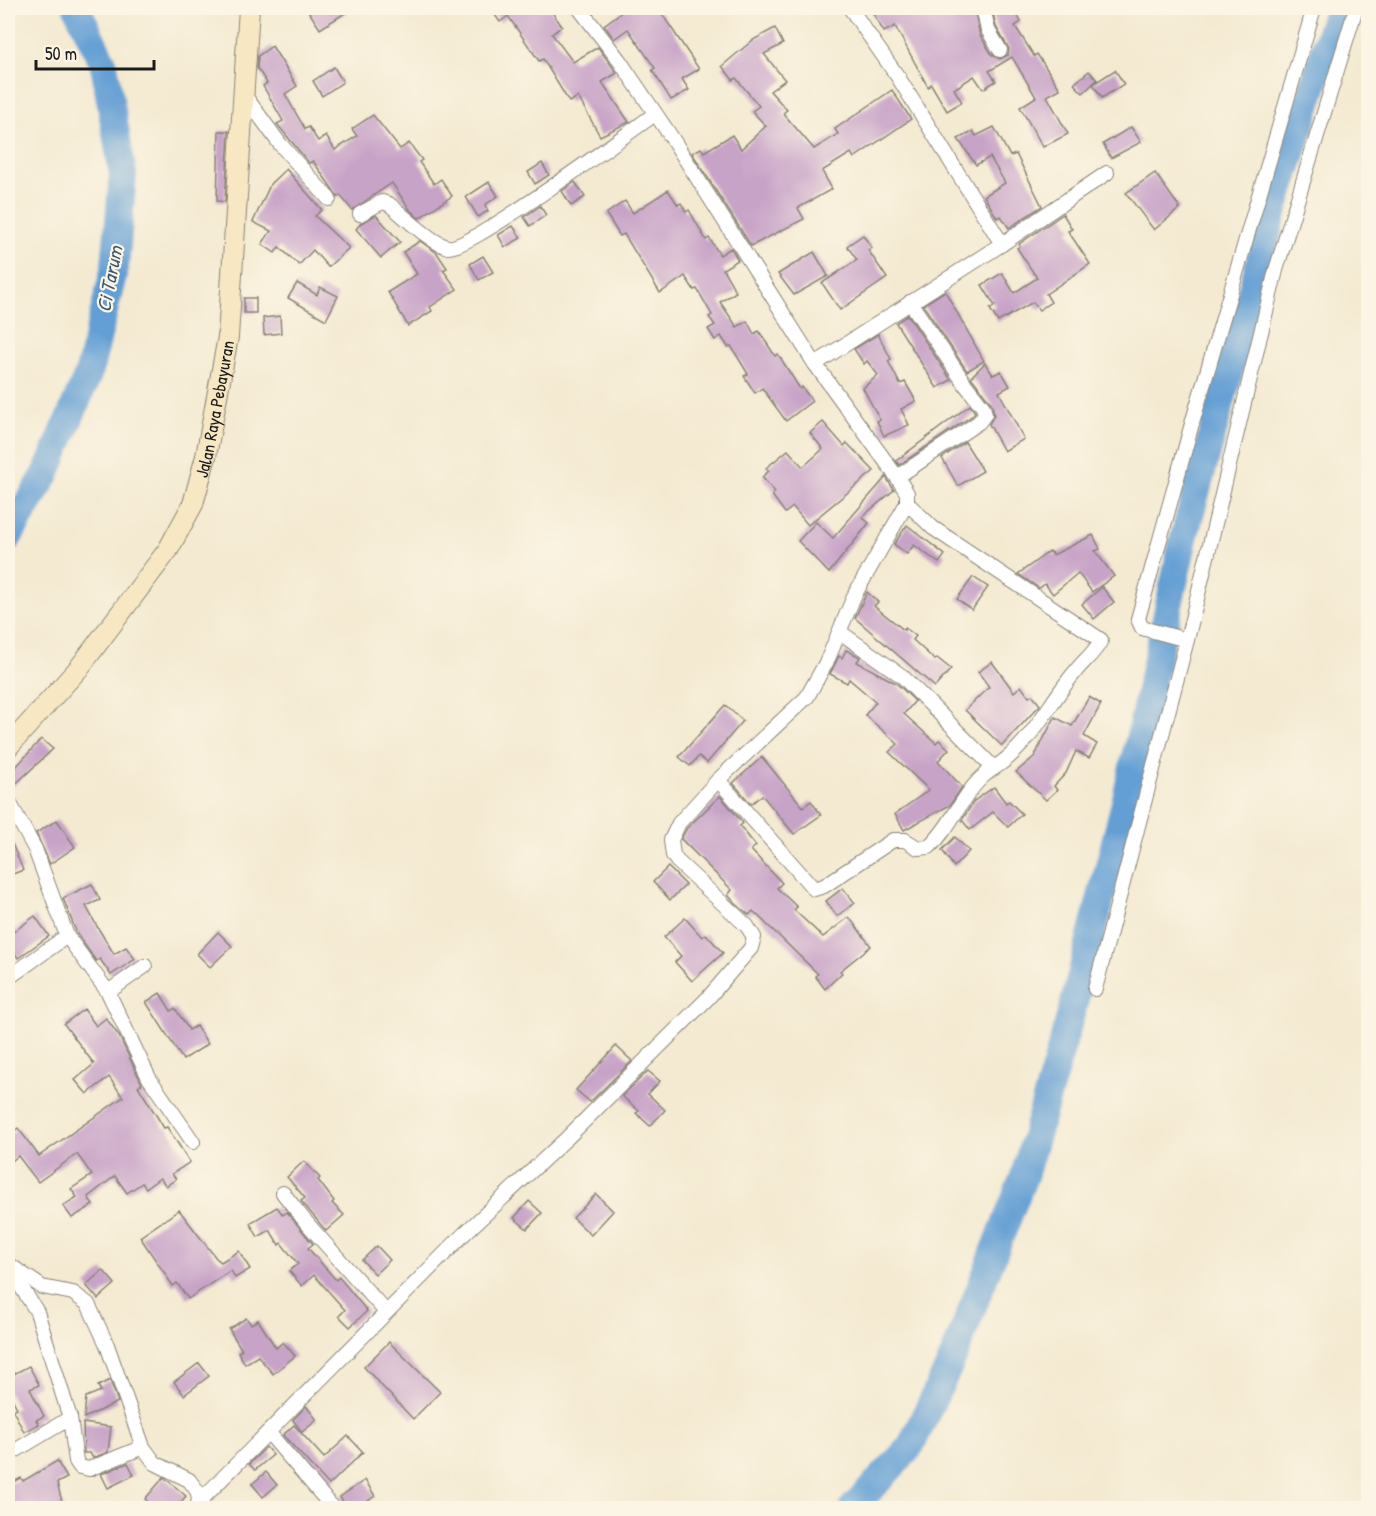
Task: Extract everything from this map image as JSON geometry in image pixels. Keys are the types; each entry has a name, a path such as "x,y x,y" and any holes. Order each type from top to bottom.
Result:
{"main road":[{"name":"Jalan Raya Pebayuran","path":"8,747 79,668 168,550 193,504 211,435 228,337 249,8"}],"street":[{"path":"199,1506 386,1312 699,1006 751,948 754,938 747,926 677,861 671,847 674,833 679,823 718,780 807,697 840,632 855,594 907,503 907,493 897,477 815,364 613,50 579,8"},
{"path":"850,8 898,77 1002,244"},
{"path":"983,8 988,30 1000,51"},
{"path":"1183,639 1142,628 1138,619 1186,442 1314,8"},
{"path":"1095,989 1276,270 1356,8"},
{"path":"245,96 280,144 329,199"},
{"path":"360,214 382,202 389,204 436,241 448,248 459,245 495,224 655,114"},
{"path":"815,364 1002,244 1107,173"},
{"path":"897,477 979,422 985,414 983,407 910,302"},
{"path":"718,780 814,889 824,886 893,840 905,840 918,848 929,847 946,828 975,784 1015,751 1076,671 1096,651 1101,640 933,528 907,503"},
{"path":"840,632 902,676 994,768"},
{"path":"8,800 35,849 67,936 108,992 149,1078 193,1142"},
{"path":"8,978 67,936"},
{"path":"108,992 145,966"},
{"path":"283,1193 386,1312"},
{"path":"8,1264 35,1307 70,1418 76,1461 82,1469 89,1469 143,1447"},
{"path":"8,1264 42,1287 73,1293 88,1304 107,1345 143,1447 155,1463 189,1480 198,1492 199,1506"},
{"path":"8,1455 70,1418"},
{"path":"268,1432 333,1509"}],"building":[{"path":"316,8 353,8 320,29 309,12"},
{"path":"490,8 549,8 562,26 552,34 573,62 598,47 617,73 602,82 629,122 600,136 578,97 569,102 543,59 539,61 508,16 500,22"},
{"path":"627,8 658,8 699,69 682,79 689,90 671,100 652,70 655,68 628,29 614,39 604,25"},
{"path":"879,8 974,8 980,35 992,55 1000,59 1008,55 1009,49 996,27 992,8 1013,8 1021,22 1015,26 1034,56 1037,54 1060,89 1047,96 1068,134 1043,147 1020,107 1036,97 1012,57 989,71 996,81 983,89 974,76 954,89 962,102 947,111 931,84 928,87 895,26 884,32 872,12"},
{"path":"775,28 783,44 764,54 785,80 770,91 787,110 783,113 814,149 838,134 835,129 892,90 911,119 854,158 851,153 822,171 832,189 798,208 804,219 751,246 692,153 701,148 704,152 732,135 741,149 766,126 752,111 759,106 736,78 733,80 722,66 753,40"},
{"path":"272,46 297,86 285,94 305,129 309,127 318,141 326,136 335,150 357,136 352,129 373,115 400,149 409,143 422,160 419,162 434,184 441,179 452,196 419,218 410,210 392,183 352,210 340,195 338,197 313,161 309,163 277,124 283,121 263,86 267,83 257,68 258,56"},
{"path":"334,67 343,82 322,96 313,81"},
{"path":"1115,70 1124,84 1102,98 1093,84"},
{"path":"1089,71 1097,80 1083,93 1074,84"},
{"path":"994,127 1010,156 1016,154 1042,206 1009,228 1001,216 997,218 984,196 1005,183 990,157 976,165 958,139 973,131 976,136"},
{"path":"1131,127 1141,142 1111,158 1103,144"},
{"path":"219,131 229,131 225,202 217,201"},
{"path":"542,163 549,175 535,184 528,172"},
{"path":"286,169 322,210 315,216 349,248 328,267 313,250 299,265 279,247 275,253 262,244 271,231 253,222 271,183"},
{"path":"1155,173 1180,208 1154,230 1126,193"},
{"path":"489,182 498,196 485,205 488,211 478,217 466,197"},
{"path":"575,182 585,197 571,206 562,191"},
{"path":"668,190 678,205 681,203 686,212 689,210 706,240 709,238 720,255 731,248 738,260 723,269 736,292 720,302 737,327 747,321 754,334 759,331 775,356 778,354 800,389 802,387 812,401 786,421 762,388 755,393 744,376 748,374 731,346 728,347 721,336 715,340 708,329 715,325 709,317 712,315 697,289 694,290 685,276 660,293 624,234 620,236 606,214 625,201 633,213"},
{"path":"540,206 546,215 530,226 524,217"},
{"path":"1063,214 1072,229 1068,231 1090,264 1046,294 1051,302 1039,310 1033,302 998,322 990,309 995,306 982,285 1002,273 1014,293 1037,278 1017,248 1019,244"},
{"path":"376,215 400,242 381,258 356,229 361,223"},
{"path":"513,226 521,238 505,247 498,235"},
{"path":"863,235 872,248 868,250 887,278 840,310 822,283 857,260 847,246"},
{"path":"420,241 437,253 447,268 443,270 457,289 430,307 432,311 408,326 388,292 417,274 403,252"},
{"path":"814,252 828,276 794,295 778,274"},
{"path":"483,256 493,272 479,280 470,264"},
{"path":"297,283 317,295 320,287 338,296 326,320 288,298"},
{"path":"945,291 984,361 967,371 923,305"},
{"path":"244,298 256,298 256,313 244,313"},
{"path":"908,315 951,380 937,388 896,323"},
{"path":"280,316 281,333 264,335 263,318"},
{"path":"878,334 891,359 888,361 900,384 905,382 916,401 901,409 909,425 884,436 877,421 880,420 863,388 878,375 867,361 864,364 854,349"},
{"path":"985,363 993,375 1001,371 1010,386 999,392 1024,439 1004,451 989,424 994,415 992,404 971,377"},
{"path":"970,405 975,412 973,415 899,465 896,461"},
{"path":"823,422 844,446 847,443 874,471 808,525 793,507 785,513 772,495 775,492 762,477 769,471 766,468 788,450 803,467 823,449 810,433"},
{"path":"965,442 983,471 958,486 942,458"},
{"path":"886,477 894,490 862,517 869,523 829,573 798,541 816,522 833,538"},
{"path":"907,525 945,555 939,563 914,545 907,554 894,544"},
{"path":"1093,535 1100,549 1095,551 1114,576 1092,592 1078,573 1053,594 1045,584 1039,588 1018,574 1050,551 1053,555"},
{"path":"973,577 988,587 972,610 957,599"},
{"path":"1102,587 1114,602 1094,619 1082,604"},
{"path":"867,592 878,602 874,606 904,630 905,628 916,636 913,640 935,660 937,658 951,669 935,687 855,618"},
{"path":"846,650 860,657 857,662 896,683 915,701 904,714 936,743 939,740 949,749 938,761 962,787 950,805 904,830 895,814 929,790 889,752 898,744 865,715 876,702 849,679 847,683 830,674 839,656 842,658"},
{"path":"992,662 1014,692 1021,686 1029,697 1032,695 1040,705 1002,746 965,710 989,687 978,672"},
{"path":"1089,697 1101,704 1084,736 1097,744 1089,758 1076,751 1066,773 1054,786 1057,790 1046,800 1016,772 1034,757 1055,717 1072,726"},
{"path":"725,705 743,721 707,763 699,756 690,766 679,757"},
{"path":"41,739 53,749 8,791 8,772 16,767"},
{"path":"762,757 803,807 811,801 821,815 794,834 762,795 751,804 733,783"},
{"path":"994,787 1006,803 1009,801 1022,814 1008,827 993,812 970,830 962,820 974,801"},
{"path":"720,796 743,823 740,826 756,846 751,850 782,883 777,888 797,907 794,910 823,937 849,917 871,946 840,971 842,973 825,989 815,976 818,974 753,911 749,915 735,903 728,895 732,890 681,839 687,828"},
{"path":"57,820 75,847 50,864 36,833"},
{"path":"8,834 23,870 8,876"},
{"path":"955,837 969,851 954,867 942,850"},
{"path":"668,867 686,885 670,900 653,882"},
{"path":"92,884 100,900 86,906 98,928 114,954 126,947 135,959 111,975 100,959 96,961 77,934 63,898"},
{"path":"843,888 855,903 837,916 826,901"},
{"path":"35,916 49,936 18,958 8,943 8,936"},
{"path":"685,918 702,937 706,934 723,953 692,981 675,962 681,956 664,937"},
{"path":"218,932 232,946 210,967 197,954"},
{"path":"160,993 171,1011 175,1008 189,1030 196,1026 208,1044 183,1060 146,1002"},
{"path":"84,1009 96,1026 106,1018 119,1036 142,1084 138,1086 164,1128 167,1127 190,1162 172,1174 176,1179 166,1186 160,1178 146,1188 142,1183 127,1193 115,1176 88,1197 93,1205 72,1218 63,1206 77,1197 71,1189 92,1175 77,1154 38,1182 18,1156 8,1164 8,1136 18,1128 39,1156 123,1097 109,1077 87,1094 75,1080 94,1064 64,1024"},
{"path":"616,1046 632,1061 590,1102 576,1090"},
{"path":"648,1071 660,1081 648,1094 665,1110 650,1126 636,1113 639,1111 622,1096"},
{"path":"304,1161 320,1178 318,1180 334,1201 332,1203 344,1215 326,1231 301,1201 305,1198 287,1177"},
{"path":"596,1194 613,1211 591,1235 573,1218"},
{"path":"529,1201 542,1213 527,1229 514,1218"},
{"path":"277,1207 283,1215 287,1212 313,1244 308,1248 336,1280 339,1277 367,1311 350,1327 339,1316 345,1310 314,1275 302,1286 289,1271 298,1264 281,1243 279,1245 270,1230 258,1237 250,1223"},
{"path":"179,1210 216,1258 221,1262 239,1251 250,1269 235,1278 231,1270 188,1299 177,1283 173,1286 140,1237"},
{"path":"377,1246 390,1260 375,1274 362,1260"},
{"path":"103,1270 115,1284 98,1299 86,1285"},
{"path":"246,1318 251,1324 258,1320 276,1348 283,1342 295,1356 273,1374 258,1356 245,1364 238,1352 242,1350 229,1329"},
{"path":"389,1342 440,1392 413,1419 364,1367"},
{"path":"199,1363 209,1376 184,1395 174,1382"},
{"path":"29,1366 39,1385 30,1389 44,1416 36,1420 39,1424 24,1432 13,1410 17,1408 8,1391 8,1377"},
{"path":"110,1380 118,1402 84,1418 86,1397 101,1391 98,1386"},
{"path":"306,1406 317,1420 302,1432 293,1420"},
{"path":"83,1423 111,1427 108,1452 93,1458 90,1453 84,1453"},
{"path":"294,1425 324,1458 348,1436 363,1452 329,1485 283,1435"},
{"path":"266,1447 273,1455 255,1470 249,1464"},
{"path":"57,1461 67,1478 57,1483 64,1509 12,1509 8,1502 8,1485 21,1478 23,1481"},
{"path":"128,1463 134,1475 108,1488 101,1474"},
{"path":"266,1472 277,1485 263,1497 252,1484"},
{"path":"164,1477 186,1496 175,1509 155,1509 145,1499"},
{"path":"365,1480 375,1496 356,1509 347,1509 340,1497"}],"waterway":[{"name":"Ci Tarum","path":"8,538 46,474 89,372 115,267 123,174 104,65 77,8"},
{"path":"853,1508 910,1447 952,1360 1024,1176 1073,1007 1125,803 1185,533 1274,210 1338,8"}]}
